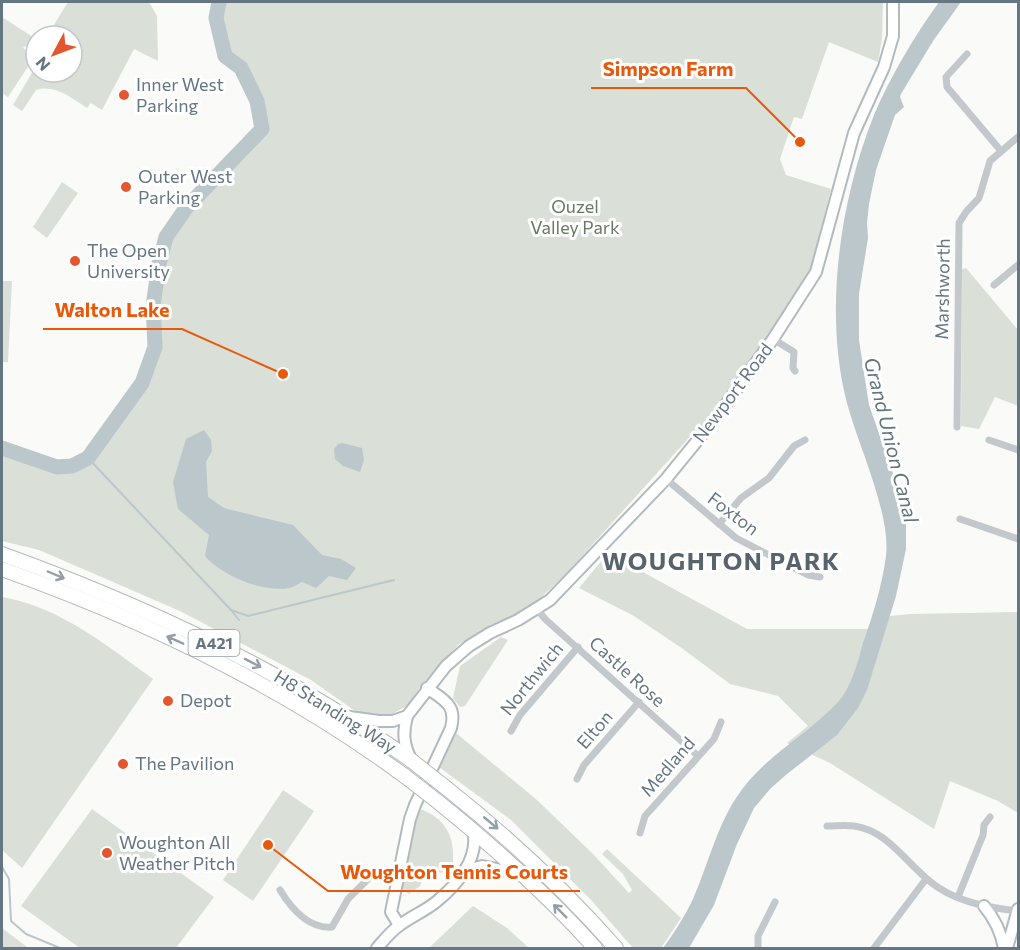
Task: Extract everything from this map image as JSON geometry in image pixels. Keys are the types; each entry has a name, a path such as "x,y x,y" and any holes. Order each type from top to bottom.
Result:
{"highway":[{"name":"H8 Standing Way","path":"2,554 39,567 191,631 262,667 347,717 412,761 488,820 530,858 616,948"},
{"name":"H8 Standing Way","path":"2,569 112,612 184,644 292,701 380,757 438,801 524,874 594,948"}],"street":[{"name":"Newport Road","path":"407,716 446,666 469,646 537,609 556,594 666,479 719,414 773,339 816,272 854,133 884,67 893,36 893,2"},
{"path":"967,54 946,77 947,87 958,94 1001,151"},
{"name":"Marshworth","path":"957,427 959,224 979,198 990,161 1018,137"},
{"path":"994,285 1018,265"},
{"path":"773,339 794,352 793,368 795,371"},
{"path":"719,524 741,498 769,478 794,446 805,440"},
{"path":"989,440 1018,450"},
{"name":"Foxton","path":"666,479 719,524 748,545 808,576 820,577"},
{"path":"960,519 1018,540"},
{"name":"Castle Rose","path":"537,609 545,619 698,756"},
{"name":"Northwich","path":"511,731 520,714 578,647"},
{"path":"399,925 391,912 415,804 454,717 444,700 427,688"},
{"name":"Elton","path":"577,779 584,765 639,702"},
{"path":"347,717 379,722 393,721 407,716"},
{"path":"407,716 404,729 405,748 412,761"},
{"name":"Medland","path":"640,833 645,816 714,739 721,722"},
{"path":"958,897 983,835 984,825 990,817"},
{"path":"827,826 855,826 874,832 886,840 926,879 941,890 988,907 1018,914 1006,948"},
{"path":"377,948 399,925 435,902 465,870 472,857 475,840 473,830"},
{"path":"465,870 482,866 524,874"},
{"path":"280,890 289,906 303,917 320,928 332,927 348,899 375,872 398,877"},
{"path":"874,948 926,879"},
{"path":"758,948 758,936 775,902"},
{"path":"988,907 1006,948"}],"green space":[{"path":"68,2 149,2 157,16 158,61 134,49 102,110 91,103 87,108 56,90 43,89 36,90 22,111 13,105 25,84 84,84 84,24 54,24"},
{"name":"Ouzel Valley Park","path":"219,2 883,2 882,39 878,62 829,42 802,119 794,117 780,159 786,175 831,189 810,272 757,356 724,399 565,575 535,603 520,613 459,644 422,684 408,705 384,718 358,713 311,680 180,611 39,550 2,541 2,448 57,467 72,466 88,458 142,383 155,347 153,306 159,264 166,237 186,208 262,129 257,101 241,68 225,56 217,32"},
{"path":"2,17 24,31 24,73 8,97 2,93"},
{"path":"62,182 78,193 47,238 33,227"},
{"path":"966,268 1018,330 1018,406 995,397 979,429 961,426 962,269"},
{"path":"2,281 12,281 8,362 2,362"},
{"path":"608,553 747,629 867,629 890,616 1018,612 1018,813 998,801 950,781 934,829 830,763 787,743 808,726 778,696 730,684 634,616 579,588"},
{"path":"2,597 23,602 63,618 153,679 22,868 2,850"},
{"path":"501,637 508,640 465,706 460,707 453,698 460,666"},
{"path":"456,733 537,800 592,853 629,893 632,890 623,874 602,854 607,849 681,918 661,948 633,948 592,901 511,820 439,767"},
{"path":"283,790 314,811 253,901 223,880"},
{"name":"Woughton All Weather Pitch","path":"92,809 214,897 176,948 80,948 21,906"},
{"path":"420,809 436,817 447,829 452,844 453,862 441,873 426,867 420,886 409,894 402,889 414,822"},
{"path":"473,906 507,928 529,948 429,948"},
{"path":"2,928 27,947 2,948"}],"shaded area":[{"path":"939,2 961,2 933,41 901,94 904,107 895,115 876,170 869,204 868,238 859,294 859,340 869,405 896,482 906,522 906,549 896,596 867,690 858,708 837,735 771,788 754,808 737,844 714,905 689,948 663,948 693,899 718,835 736,798 756,773 816,723 837,704 844,694 855,671 874,611 886,556 886,538 878,499 851,417 839,365 836,292 839,256 852,183 874,115 903,57"},
{"path":"204,430 211,440 212,451 206,462 208,497 224,508 293,525 322,555 341,559 356,568 347,580 329,576 316,588 302,582 289,588 267,588 232,576 205,556 209,535 178,509 173,482 186,439"},
{"path":"342,443 362,448 364,460 360,472 343,466 335,459 334,449"}],"waterway":[{"path":"2,448 57,467 72,466 88,458 142,383 155,347 153,306 159,264 166,237 186,208 262,129 257,101 241,68 225,56 216,18 219,2"},
{"path":"88,458 231,610 248,616 394,580"},
{"path":"231,610 239,620"},
{"path":"2,867 9,879 11,921 26,934 60,948"}],"place":[{"name":"Inner West Parking","path":"124,95"},
{"name":"Simpson Farm","path":"800,142"},
{"name":"Outer West Parking","path":"126,187"},
{"name":"The Open University","path":"75,261"},
{"name":"Walton Lake","path":"283,374"},
{"name":"Depot","path":"168,701"},
{"name":"The Pavilion","path":"123,764"},
{"name":"Woughton Tennis Courts","path":"268,845"},
{"name":"Woughton All Weather Pitch","path":"107,853"}],"district":[{"name":"WOUGHTON PARK","path":"721,562"}],"water label":[{"name":"Grand Union Canal","path":"891,440"}]}
